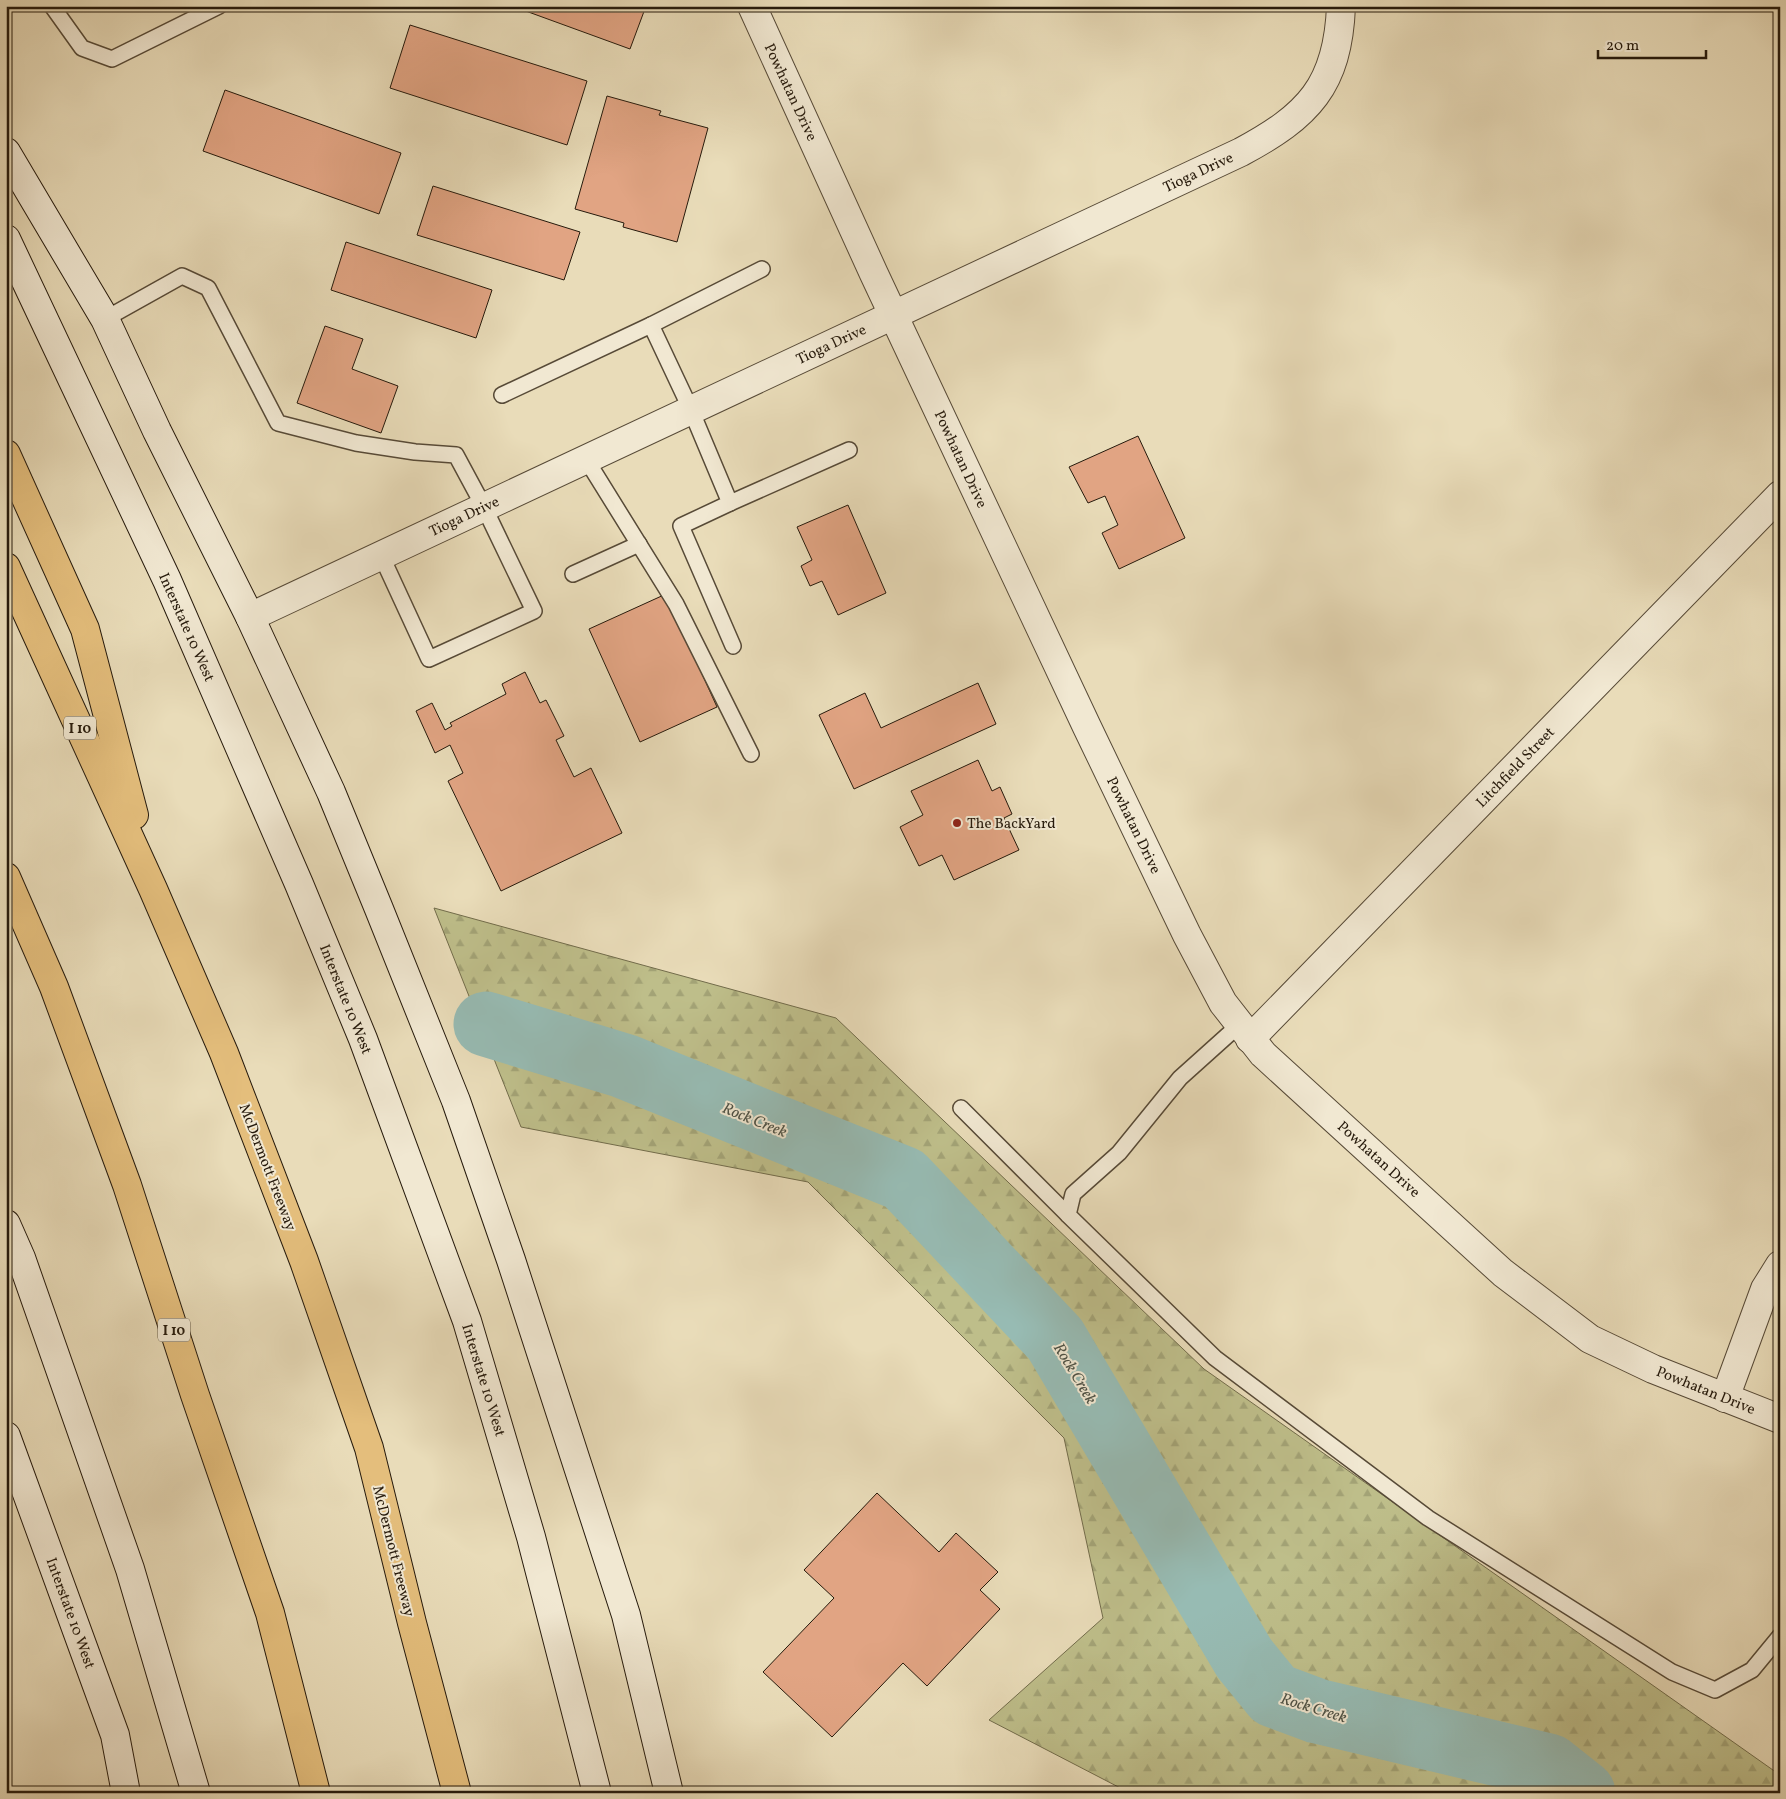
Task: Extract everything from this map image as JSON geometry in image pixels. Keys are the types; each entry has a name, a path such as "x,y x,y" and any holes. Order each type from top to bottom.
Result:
{"highway":[{"path":"6,454 85,629 153,889"},
{"name":"McDermott Freeway","path":"6,567 153,889 234,1080 304,1261 369,1448 412,1623 457,1793"},
{"name":"I 10","path":"6,877 54,987 127,1185 198,1404 270,1613 316,1793"}],"main road":[{"name":"Powhatan Drive","path":"752,6 1086,727 1218,996 1264,1054 1503,1273 1590,1339 1653,1369 1780,1419"},
{"name":"Tioga Drive","path":"250,617 1241,152 1278,131 1300,114 1320,90 1334,58 1339,35 1341,6"},
{"path":"6,152 105,319 157,431 250,617 331,792 459,1110 511,1260 626,1615 669,1793"},
{"name":"Interstate 10 West","path":"6,239 167,580 299,884 363,1039 467,1321 531,1537 597,1793"},
{"name":"Litchfield Street","path":"1245,1032 1780,495"},
{"path":"6,1224 24,1268 130,1569 196,1793"},
{"path":"1725,1398 1765,1288 1780,1265"},
{"name":"Interstate 10 West","path":"6,1436 115,1735 126,1793"}],"lane":[{"path":"52,6 82,48 112,59 219,6"},
{"path":"502,395 651,325 762,269"},
{"path":"105,319 182,276 208,288 278,423 356,443 415,452 456,455 484,507 534,611 429,659 382,555"},
{"path":"651,325 730,503"},
{"path":"732,646 681,526 849,450"},
{"path":"586,459 676,604 751,754"},
{"path":"573,574 639,544"},
{"path":"1068,1215 1073,1194 1119,1154 1180,1078 1245,1032"},
{"path":"961,1108 1215,1358 1428,1518 1672,1672 1715,1690 1752,1670 1780,1636"}],"green space":[{"path":"434,908 836,1018 1204,1369 1780,1775 1780,1793 1130,1793 989,1720 1103,1618 1064,1438 808,1182 521,1127"}],"building":[{"path":"512,6 646,6 630,49"},
{"path":"410,25 587,81 567,145 390,88"},
{"path":"225,90 401,153 379,214 203,151"},
{"path":"607,96 661,111 659,115 708,128 677,242 623,227 624,223 575,209"},
{"path":"433,186 580,232 564,280 417,235"},
{"path":"346,242 492,290 476,338 331,290"},
{"path":"325,326 363,339 352,369 398,386 381,433 297,403"},
{"path":"1138,436 1185,538 1119,569 1102,533 1118,525 1105,496 1088,503 1069,467"},
{"path":"848,505 886,593 838,615 822,581 810,586 801,566 812,560 797,527"},
{"path":"666,594 717,707 640,742 589,629"},
{"path":"525,672 540,703 546,700 564,736 556,740 574,777 591,768 622,833 501,891 448,781 463,773 450,745 435,753 416,711 432,703 445,730 452,726 450,723 506,694 502,684"},
{"path":"978,683 996,724 854,789 819,715 865,693 881,728"},
{"name":"The BackYard","path":"978,760 992,791 1000,787 1012,814 1004,818 1019,850 954,880 942,855 919,866 900,827 923,815 911,791"},
{"path":"877,1493 939,1552 956,1533 998,1572 980,1590 1000,1609 927,1686 903,1663 832,1737 763,1672 834,1598 804,1570"}],"waterway":[{"name":"Rock Creek","path":"486,1024 624,1066 904,1179 1055,1339 1244,1658 1274,1695 1317,1711 1549,1766 1583,1793"}],"place":[{"name":"The BackYard","path":"957,823"}]}
